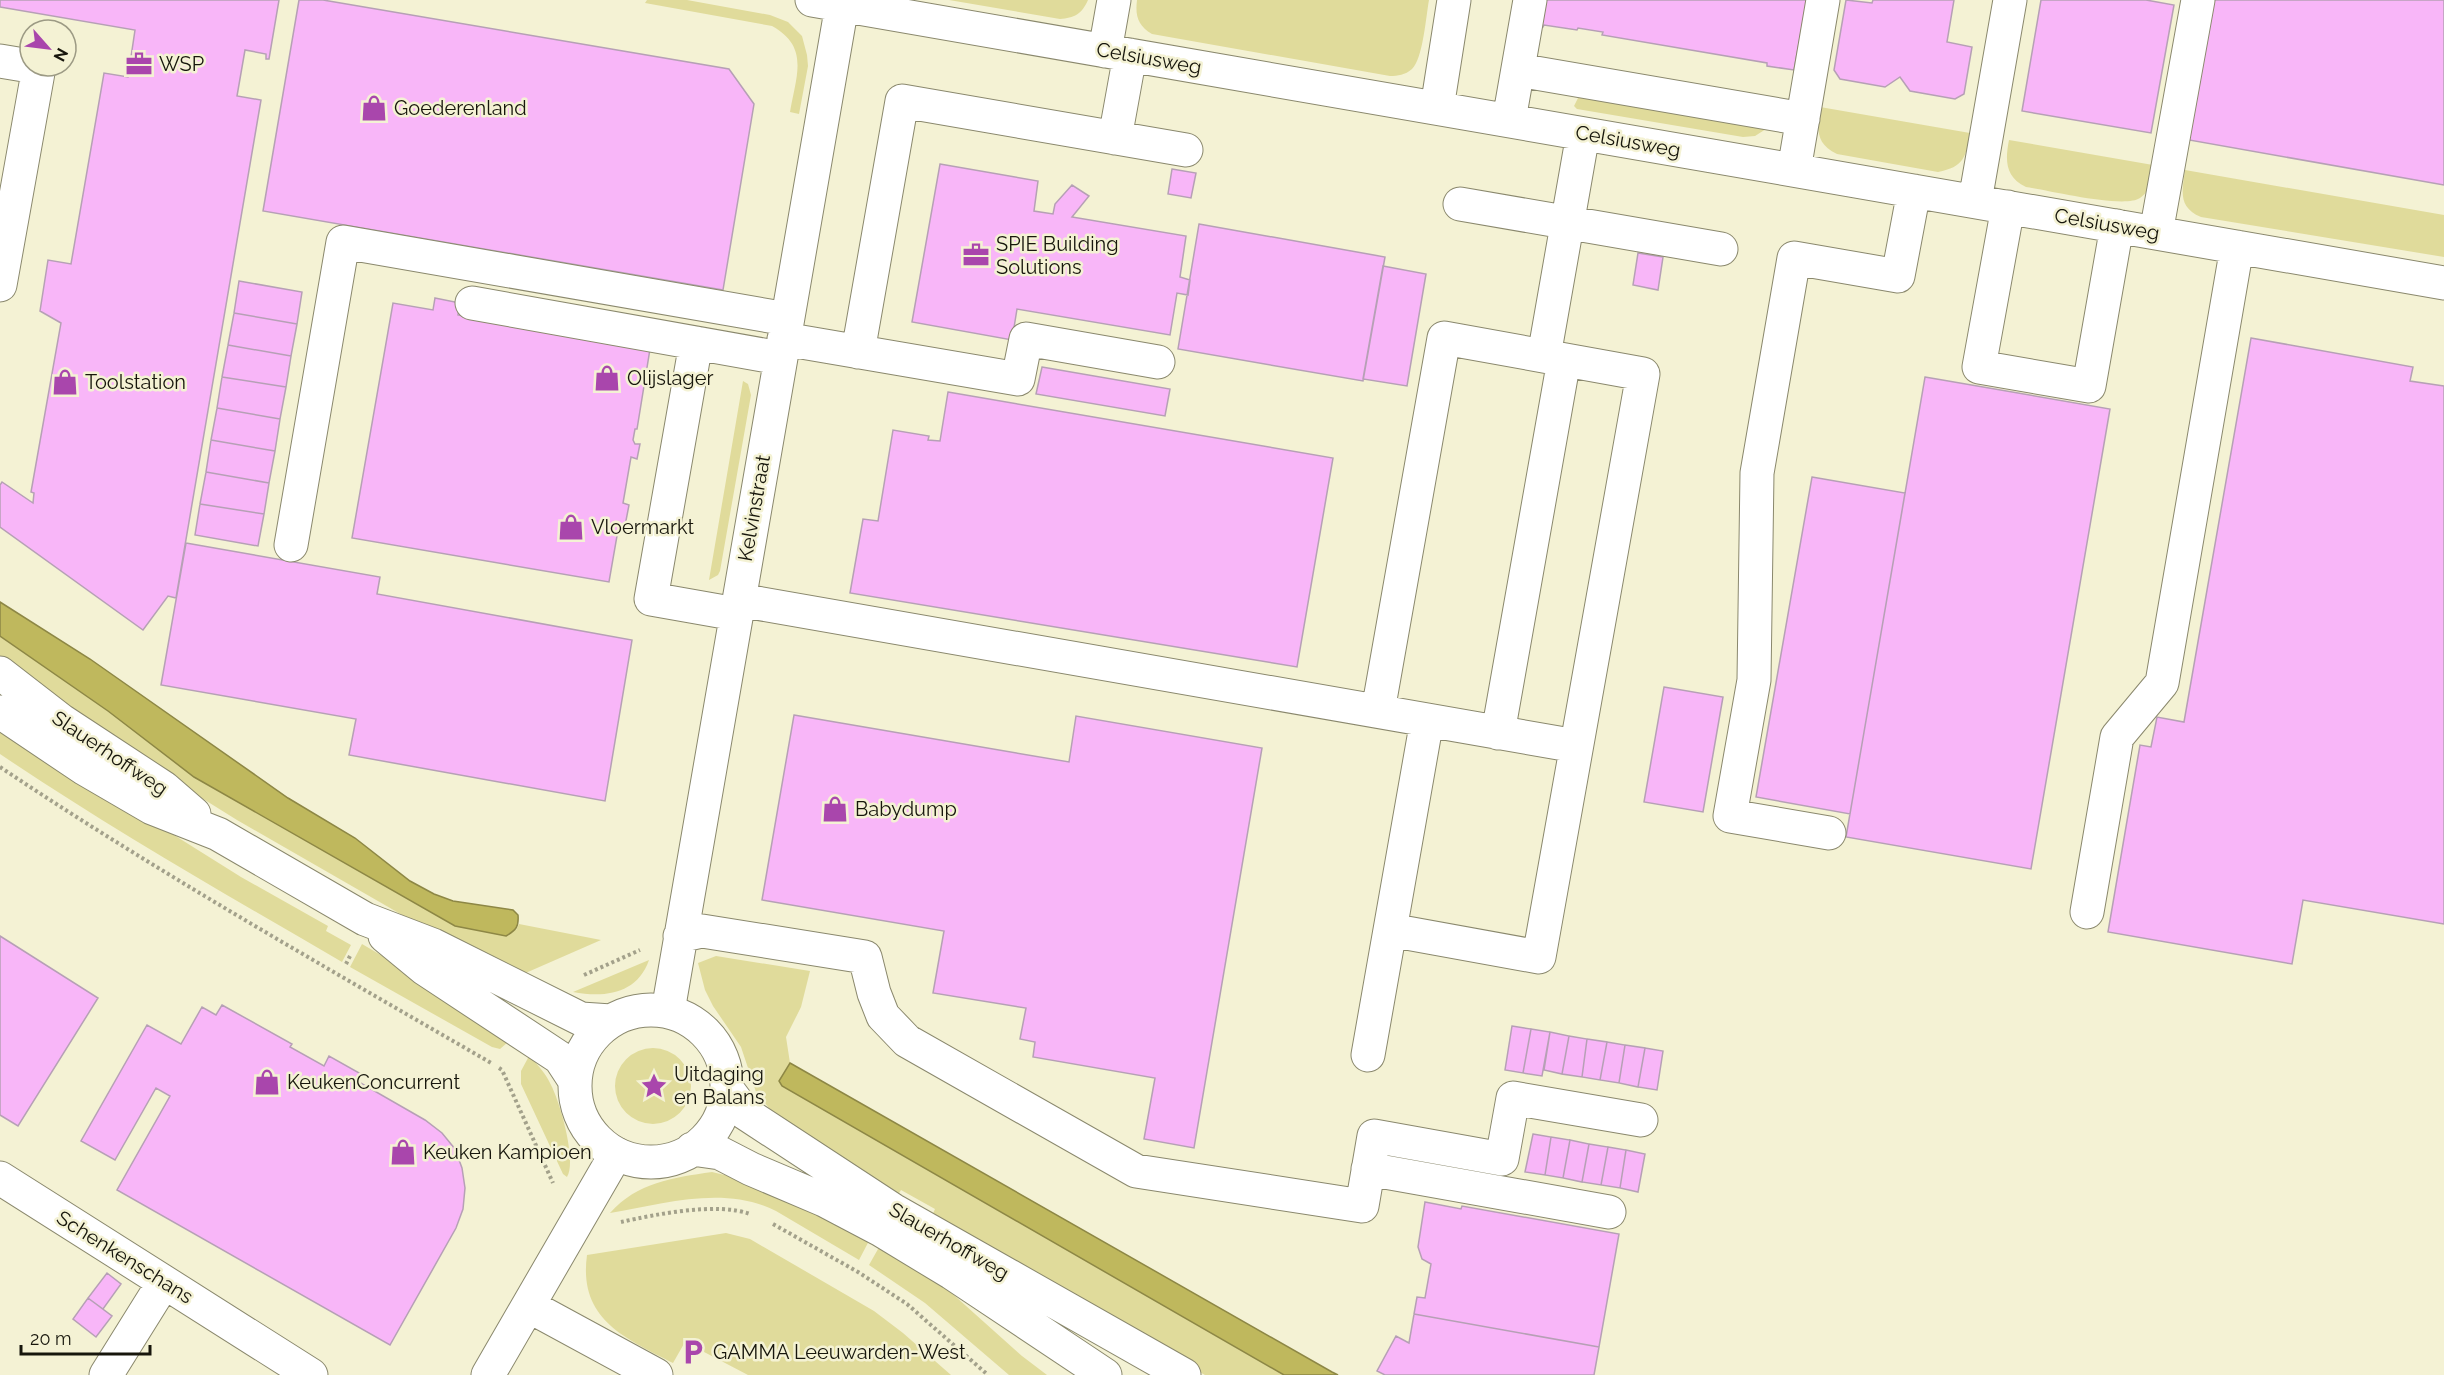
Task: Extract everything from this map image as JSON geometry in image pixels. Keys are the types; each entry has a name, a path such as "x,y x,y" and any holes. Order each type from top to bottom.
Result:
{"street":[{"path":"1114,0 1118,53 1115,138"},
{"path":"1437,108 1454,0"},
{"path":"1509,120 1530,0"},
{"path":"1794,170 1823,0"},
{"path":"1975,201 2010,0"},
{"path":"2156,233 2198,0"},
{"name":"Celsiusweg","path":"827,3 2444,283"},
{"name":"Kelvinstraat","path":"668,1011 784,339 827,3"},
{"path":"0,61 18,64"},
{"path":"1518,70 1803,119"},
{"path":"0,285 5,227 37,78"},
{"path":"858,352 902,101 1186,150"},
{"path":"1498,733 1554,358 1556,291 1583,134"},
{"path":"1829,833 1730,816 1754,680 1757,473 1794,258 1899,276 1914,191"},
{"path":"1460,204 1721,249"},
{"path":"2008,207 1979,367 2088,386 2117,226"},
{"path":"291,544 343,242 784,339 1018,379 1026,339 1158,362"},
{"path":"2087,912 2117,737 2162,684 2237,247"},
{"path":"472,303 696,343 784,339"},
{"path":"1377,711 1444,339 1643,374 1539,957 1390,930"},
{"path":"696,343 651,599 737,607 1273,693 1576,746"},
{"name":"Slauerhoffweg","path":"0,673 62,721 164,788 218,834"},
{"name":"Slauerhoffweg","path":"0,712 86,769 152,808 218,834 365,919 433,945 581,1019 611,1021"},
{"path":"1368,1055 1427,720"},
{"name":"Slauerhoffweg","path":"365,919 425,969 560,1058 575,1081"},
{"path":"680,936 702,931 865,957 874,993 883,1016 907,1041 1136,1171 1362,1206 1374,1136 1502,1159 1513,1098 1641,1120"},
{"path":"649,1010 668,1011 693,1022 712,1040 723,1063 727,1089 724,1107 717,1123 706,1138 692,1149 675,1158 655,1162 635,1160 616,1154 599,1141 585,1124 577,1103 575,1081 578,1063 597,1032 611,1021 629,1013 649,1010"},
{"name":"Slauerhoffweg","path":"727,1089 745,1113 893,1210 1184,1375"},
{"name":"Slauerhoffweg","path":"692,1149 720,1153 751,1169 824,1200 881,1230 962,1280 1105,1375"},
{"path":"488,1375 616,1154"},
{"path":"1368,1169 1609,1212"},
{"name":"Schenkenschans","path":"0,1178 310,1375"},
{"path":"106,1375 165,1282"},
{"path":"529,1306 619,1366 656,1375"}],"path":[{"path":"0,768 208,898 502,1070 550,1177 562,1198 605,1226 710,1209 733,1208 755,1216"},
{"path":"346,964 352,953"},
{"path":"771,1223 858,1272 907,1304 988,1375"}],"shaded area":[{"path":"647,0 687,0 770,15 788,22 802,36 807,55 808,66 799,114 790,112 798,63 792,43 784,34 772,26 645,3"},
{"path":"949,0 1088,0 1077,14 1060,19"},
{"path":"1137,0 1429,0 1416,64 1407,73 1390,76 1152,34 1143,28 1138,20"},
{"path":"1579,96 1766,129 1755,136 1743,137 1577,109 1574,106"},
{"path":"1820,107 1970,133 1967,149 1958,164 1938,172 1837,154 1825,145 1819,135"},
{"path":"2009,140 2153,165 2150,183 2144,195 2131,201 2085,198 2026,187 2010,173 2007,161"},
{"path":"2185,170 2444,215 2444,257 2201,217 2188,209 2185,204 2183,192"},
{"path":"743,381 748,384 751,395 720,571 718,575 709,580"},
{"path":"0,602 90,659 288,798 355,838 410,881 453,901 513,910 518,915 516,928 506,936 455,926 194,777 108,711 0,636"},
{"path":"0,636 108,711 455,926 516,930 519,924 601,940 521,975 437,935 237,820 107,739 0,660"},
{"path":"0,726 241,877 328,926 326,931 351,945 342,962 127,835 0,754"},
{"path":"362,944 391,961 508,1042 500,1049 492,1047 350,967"},
{"path":"716,956 810,971 801,1007 786,1037 790,1063 779,1081 782,1086 1284,1375 1205,1375 931,1218 935,1209 901,1190 896,1198 786,1122 769,1108 756,1092 741,1047 705,990 698,963"},
{"path":"649,960 637,980 628,987 597,994 573,992"},
{"path":"653,1048 667,1051 680,1059 688,1072 691,1086 688,1100 680,1113 667,1121 653,1124 639,1121 626,1113 618,1100 615,1086 618,1072 626,1059 639,1051"},
{"path":"528,1058 531,1058 545,1074 559,1104 569,1145 570,1169 567,1177 563,1174 521,1084 521,1071"},
{"path":"790,1063 1338,1375 1284,1375 782,1086 779,1081"},
{"path":"712,1172 741,1179 871,1237 859,1260 776,1211 756,1203 736,1199 694,1199 610,1213 632,1194 656,1183"},
{"path":"726,1233 750,1239 874,1311 951,1375 748,1375 685,1342 673,1363 623,1335 598,1311 590,1296 586,1277 587,1255"},
{"path":"882,1242 927,1271 1022,1356 1047,1375 1009,1375 925,1303 869,1265"}],"building":[{"path":"0,0 279,0 269,59 266,59 266,54 245,50 237,96 261,100 176,598 168,596 143,630 0,527 0,485 2,482 33,503 34,493 31,492 61,323 40,311 48,260 71,264 104,73 128,77 135,30 78,20 78,18 65,18 0,7"},
{"path":"299,0 323,0 729,69 754,104 723,290 263,211"},
{"path":"1544,0 1807,0 1794,70 1767,66 1767,63 1602,35 1603,32 1544,25 1539,27"},
{"path":"1846,0 1872,3 1873,0 1954,0 1947,42 1972,47 1964,94 1955,99 1910,91 1900,77 1885,87 1840,79 1834,70"},
{"path":"2041,0 2146,0 2174,5 2151,133 2022,111"},
{"path":"2214,0 2444,0 2444,185 2189,140"},
{"path":"940,164 1038,181 1034,211 1053,214 1055,204 1072,185 1089,196 1072,217 1186,236 1180,277 1190,280 1188,295 1177,293 1170,335 1017,309 1012,340 912,322"},
{"path":"1172,169 1196,173 1191,198 1168,194"},
{"path":"1199,224 1385,257 1363,381 1178,349"},
{"path":"1638,253 1663,257 1658,290 1633,285"},
{"path":"1383,266 1426,274 1407,386 1363,379"},
{"path":"239,281 302,292 297,324 234,313"},
{"path":"435,298 460,303 458,315 650,349 637,429 635,429 633,440 635,444 640,444 637,459 631,457 623,503 629,505 624,531 618,530 609,582 352,538 393,303 433,310"},
{"path":"234,313 297,324 291,356 228,345"},
{"path":"2251,338 2413,367 2410,381 2444,386 2444,924 2303,900 2292,964 2108,932 2140,745 2151,747 2157,717 2184,722"},
{"path":"228,345 291,356 286,387 222,377"},
{"path":"1042,367 1170,389 1165,416 1036,394"},
{"path":"222,377 286,387 280,419 217,408"},
{"path":"1925,377 2110,409 2031,869 1846,837"},
{"path":"948,392 1333,458 1297,667 850,593 863,519 878,521 893,430 929,436 928,440 940,441"},
{"path":"217,408 280,419 275,451 211,440"},
{"path":"211,440 275,451 269,483 206,472"},
{"path":"206,472 269,483 264,514 200,504"},
{"path":"1812,477 1905,493 1850,814 1756,797"},
{"path":"200,504 264,514 258,546 195,535"},
{"path":"186,543 380,577 377,594 632,640 605,801 349,755 356,719 161,685"},
{"path":"1664,687 1723,697 1703,812 1644,802"},
{"path":"794,715 1069,762 1076,716 1262,748 1194,1148 1144,1139 1155,1078 1033,1057 1035,1042 1020,1039 1026,1008 933,993 944,931 762,900"},
{"path":"0,936 98,998 18,1126 0,1115"},
{"path":"222,1005 292,1044 290,1047 324,1066 329,1056 361,1074 357,1081 425,1120 442,1133 455,1149 462,1168 465,1188 463,1209 456,1228 390,1345 117,1190 170,1096 156,1088 115,1160 81,1141 147,1025 181,1044 202,1007 216,1015"},
{"path":"1512,1026 1531,1029 1523,1073 1505,1070"},
{"path":"1531,1029 1550,1032 1542,1076 1523,1073"},
{"path":"1550,1032 1569,1036 1562,1074 1544,1070"},
{"path":"1569,1036 1587,1039 1582,1077 1562,1074"},
{"path":"1587,1039 1607,1042 1600,1080 1582,1077"},
{"path":"1607,1042 1625,1045 1619,1083 1600,1080"},
{"path":"1625,1045 1645,1048 1638,1087 1619,1083"},
{"path":"1645,1048 1663,1051 1657,1090 1638,1087"},
{"path":"1533,1134 1551,1137 1545,1175 1525,1172"},
{"path":"1551,1137 1570,1140 1563,1178 1545,1175"},
{"path":"1570,1140 1589,1144 1582,1182 1563,1178"},
{"path":"1589,1144 1608,1147 1601,1185 1582,1182"},
{"path":"1608,1147 1626,1150 1620,1188 1601,1185"},
{"path":"1626,1150 1645,1154 1638,1192 1620,1188"},
{"path":"1425,1202 1461,1209 1462,1206 1619,1234 1599,1347 1414,1314 1417,1297 1425,1298 1431,1264 1422,1259 1418,1247"},
{"path":"107,1273 121,1284 103,1309 88,1298"},
{"path":"88,1298 112,1316 96,1337 73,1319"},
{"path":"1414,1314 1599,1347 1594,1375 1385,1375 1377,1371 1396,1336 1409,1343"}],"place":[{"name":"WSP","path":"139,64"},
{"name":"Goederenland","path":"374,108"},
{"name":"SPIE Building Solutions","path":"976,255"},
{"name":"Olijslager","path":"607,378"},
{"name":"Toolstation","path":"65,382"},
{"name":"Vloermarkt","path":"571,527"},
{"name":"Babydump","path":"835,809"},
{"name":"KeukenConcurrent","path":"267,1082"},
{"name":"Uitdaging en Balans","path":"654,1086"},
{"name":"Keuken Kampioen","path":"403,1152"},
{"name":"GAMMA Leeuwarden-West","path":"693,1352"}]}
